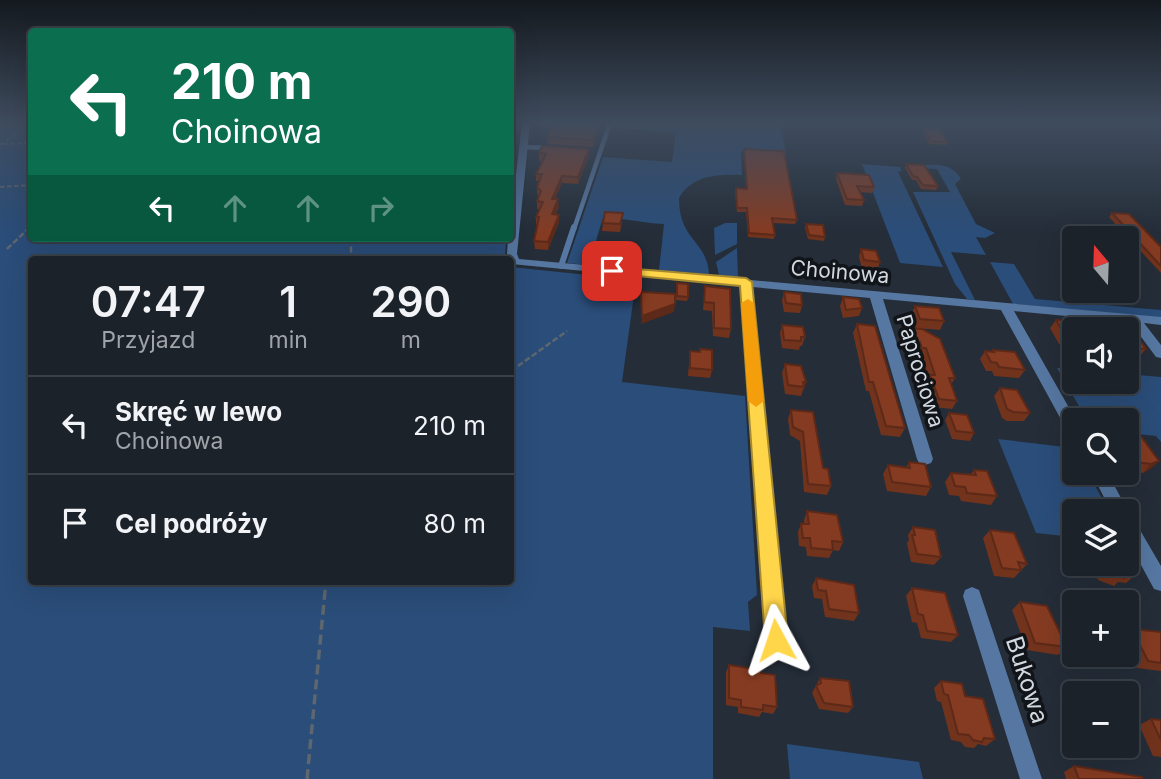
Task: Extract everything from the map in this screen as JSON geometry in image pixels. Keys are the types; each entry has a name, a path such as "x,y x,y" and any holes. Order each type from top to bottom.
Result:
{"street":[{"name":"Choinowa","path":"514,236 523,159"},
{"name":"Choinowa","path":"514,259 515,261 561,266 1122,317"},
{"path":"746,282 776,640"},
{"name":"Paprociowa","path":"876,294 925,459"},
{"path":"1005,306 1062,408"},
{"name":"Choinowa","path":"1139,319 1161,321"},
{"path":"1139,326 1161,354"},
{"path":"1139,544 1161,583"},
{"name":"Bukowa","path":"972,596 1031,779"}],"lane":[{"path":"561,266 598,159"}],"path":[{"path":"0,187 28,185"},
{"path":"7,249 28,229"},
{"path":"514,369 567,331"},
{"path":"307,779 326,585"}],"shaded area":[{"path":"0,159 28,159 28,242 506,242 505,256 28,256 28,585 514,585 514,267 636,280 622,382 745,396 757,595 748,602 750,631 713,627 713,779 0,779"},
{"path":"602,159 672,162 672,159 741,159 742,175 706,177 684,190 679,198 683,223 703,254 709,274 659,270 664,224 603,217 589,265 567,263"},
{"path":"862,164 900,167 902,171 898,172 943,267 900,263"},
{"path":"919,165 938,165 953,170 961,179 955,184 976,224 995,233 985,238 976,237 986,255 951,252 975,300 967,299 955,284 913,192 950,192 937,169 915,168"},
{"path":"725,223 737,223 737,244 715,255 714,228"},
{"path":"737,248 738,277 719,275 716,262"},
{"path":"990,262 1014,264 1035,299 1161,310 1161,318 1013,304"},
{"path":"1139,375 1161,377 1161,442 1156,436 1139,434 1139,408 1080,408 1072,394 1139,394"},
{"path":"998,439 1062,447 1062,485 1095,485 1102,499 1062,499 1062,536 1036,533"},
{"path":"787,744 919,762 923,779 790,779"}],"building":[{"path":"543,159 585,159 578,177 562,176 552,199 558,199 552,214 559,215 548,242 534,241 539,217 536,217 543,202 537,201 541,191 537,187 542,174 536,174"},
{"path":"745,159 786,159 797,220 772,218 775,235 749,233 747,208 737,208 736,188 747,189"},
{"path":"906,164 924,165 938,186 923,185 913,176"},
{"path":"837,173 869,175 874,187 857,186 864,200 847,199"},
{"path":"605,212 623,213 620,224 603,223"},
{"path":"1112,213 1129,214 1161,247 1161,266 1139,242 1139,226 1124,226"},
{"path":"806,224 823,225 825,237 809,235"},
{"path":"861,249 876,251 880,262 864,260"},
{"path":"677,283 688,284 688,297 677,296"},
{"path":"705,286 730,289 731,329 714,328 714,303 704,302"},
{"path":"641,292 675,294 675,304 642,316"},
{"path":"784,292 801,294 802,305 786,303"},
{"path":"843,297 859,299 862,308 846,310"},
{"path":"915,306 939,308 944,321 920,319"},
{"path":"857,324 875,326 905,428 886,426 873,382 869,382"},
{"path":"782,325 803,327 805,337 801,337 801,341 784,340"},
{"path":"901,328 922,329 940,339 955,378 949,378 957,401 939,399 930,375 935,375 926,348 922,348 920,342 905,341"},
{"path":"1139,339 1146,349 1139,348"},
{"path":"700,349 712,350 712,370 690,368 690,351 700,352"},
{"path":"993,350 1015,352 1025,370 999,367 997,363 991,362 985,351 994,352"},
{"path":"785,364 801,366 806,382 803,382 804,387 788,385"},
{"path":"1000,388 1017,390 1030,413 1007,409"},
{"path":"791,410 813,412 823,468 828,469 831,486 808,484 803,432 793,427"},
{"path":"949,413 967,415 974,433 956,431"},
{"path":"1139,434 1159,461 1151,464 1139,462"},
{"path":"909,462 925,464 931,487 892,482 888,465 910,468"},
{"path":"974,470 987,471 997,496 967,493 965,487 955,486 951,473 976,475"},
{"path":"807,511 837,515 843,542 832,541 833,550 811,548 810,538 803,538 801,524 809,524"},
{"path":"913,527 935,530 941,557 917,554 912,535 915,535"},
{"path":"990,530 1014,533 1027,564 1018,562 1021,570 1002,568"},
{"path":"816,578 854,585 859,613 829,609 826,591 818,590"},
{"path":"912,588 945,593 958,635 927,631 923,615 918,614"},
{"path":"1020,602 1047,606 1062,637 1062,646 1035,643"},
{"path":"1139,630 1161,632 1161,663 1148,661 1139,643"},
{"path":"729,665 775,675 777,707 763,705 763,710 741,707 741,700 729,698"},
{"path":"820,678 849,681 853,707 824,703 816,686 821,683"},
{"path":"941,681 962,684 965,696 983,699 995,739 984,738 982,742 973,740 969,735 958,734 948,695 944,694"},
{"path":"1151,719 1161,720 1161,740"},
{"path":"1074,766 1142,777 1142,779 1079,779"}],"slow traffic":[{"path":"748,303 756,401"}],"route":[{"path":"612,271 746,282 776,640"}]}
